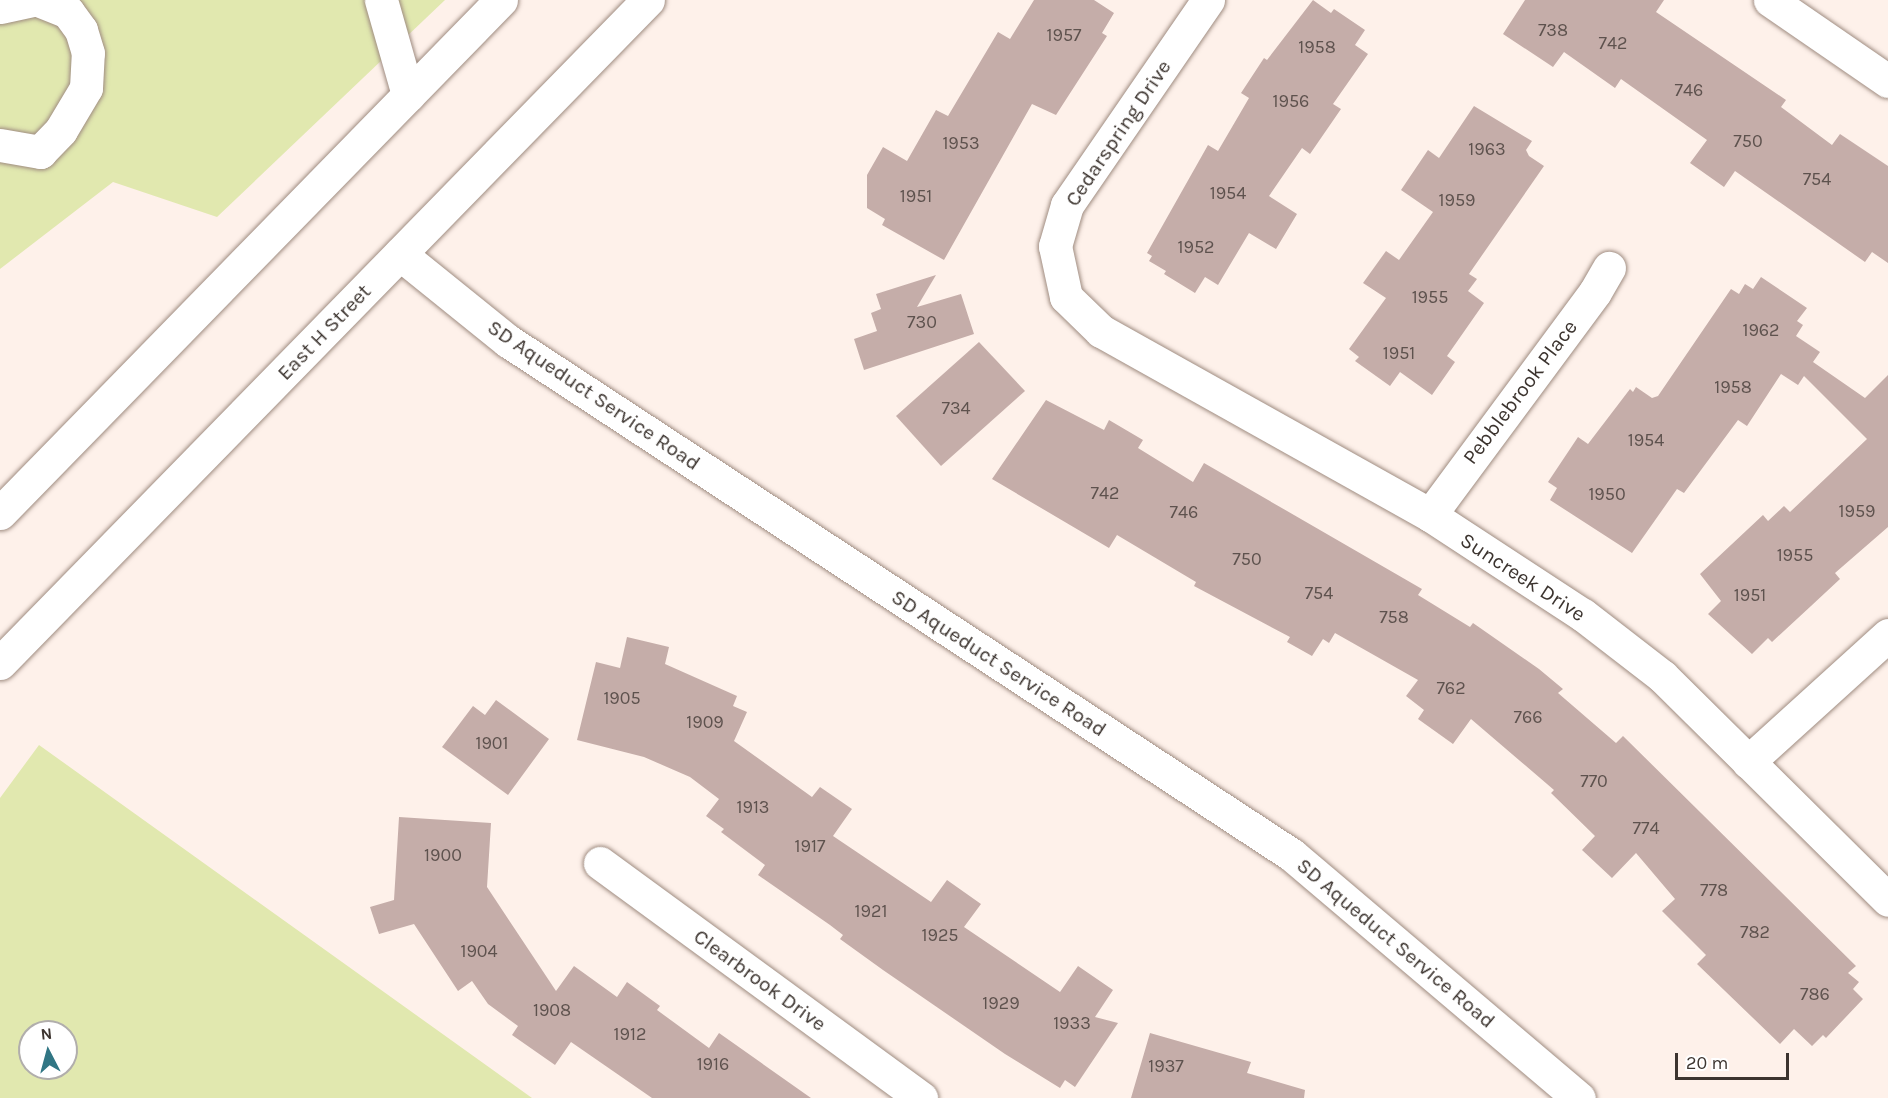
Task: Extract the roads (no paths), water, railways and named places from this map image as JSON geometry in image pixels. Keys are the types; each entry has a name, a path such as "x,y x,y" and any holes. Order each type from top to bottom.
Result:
{"street":[{"path":"0,7 32,0"},
{"path":"0,145 40,152 61,130 86,88 88,53 81,30 68,12 39,0"},
{"path":"381,0 408,95"},
{"path":"0,513 501,0"},
{"name":"East H Street","path":"0,663 648,0"},
{"name":"Cedarspring Drive","path":"1101,331 1066,297 1055,246 1067,205 1208,0"},
{"path":"1770,0 1888,81"},
{"name":"SD Aqueduct Service Road","path":"400,254 508,341 1292,855 1579,1098"},
{"name":"Pebblebrook Place","path":"1430,515 1595,291 1608,268"},
{"name":"Suncreek Drive","path":"1101,331 1430,515 1583,615 1662,676 1888,900"},
{"path":"1748,762 1888,635"},
{"name":"Clearbrook Drive","path":"600,863 921,1098"}]}
